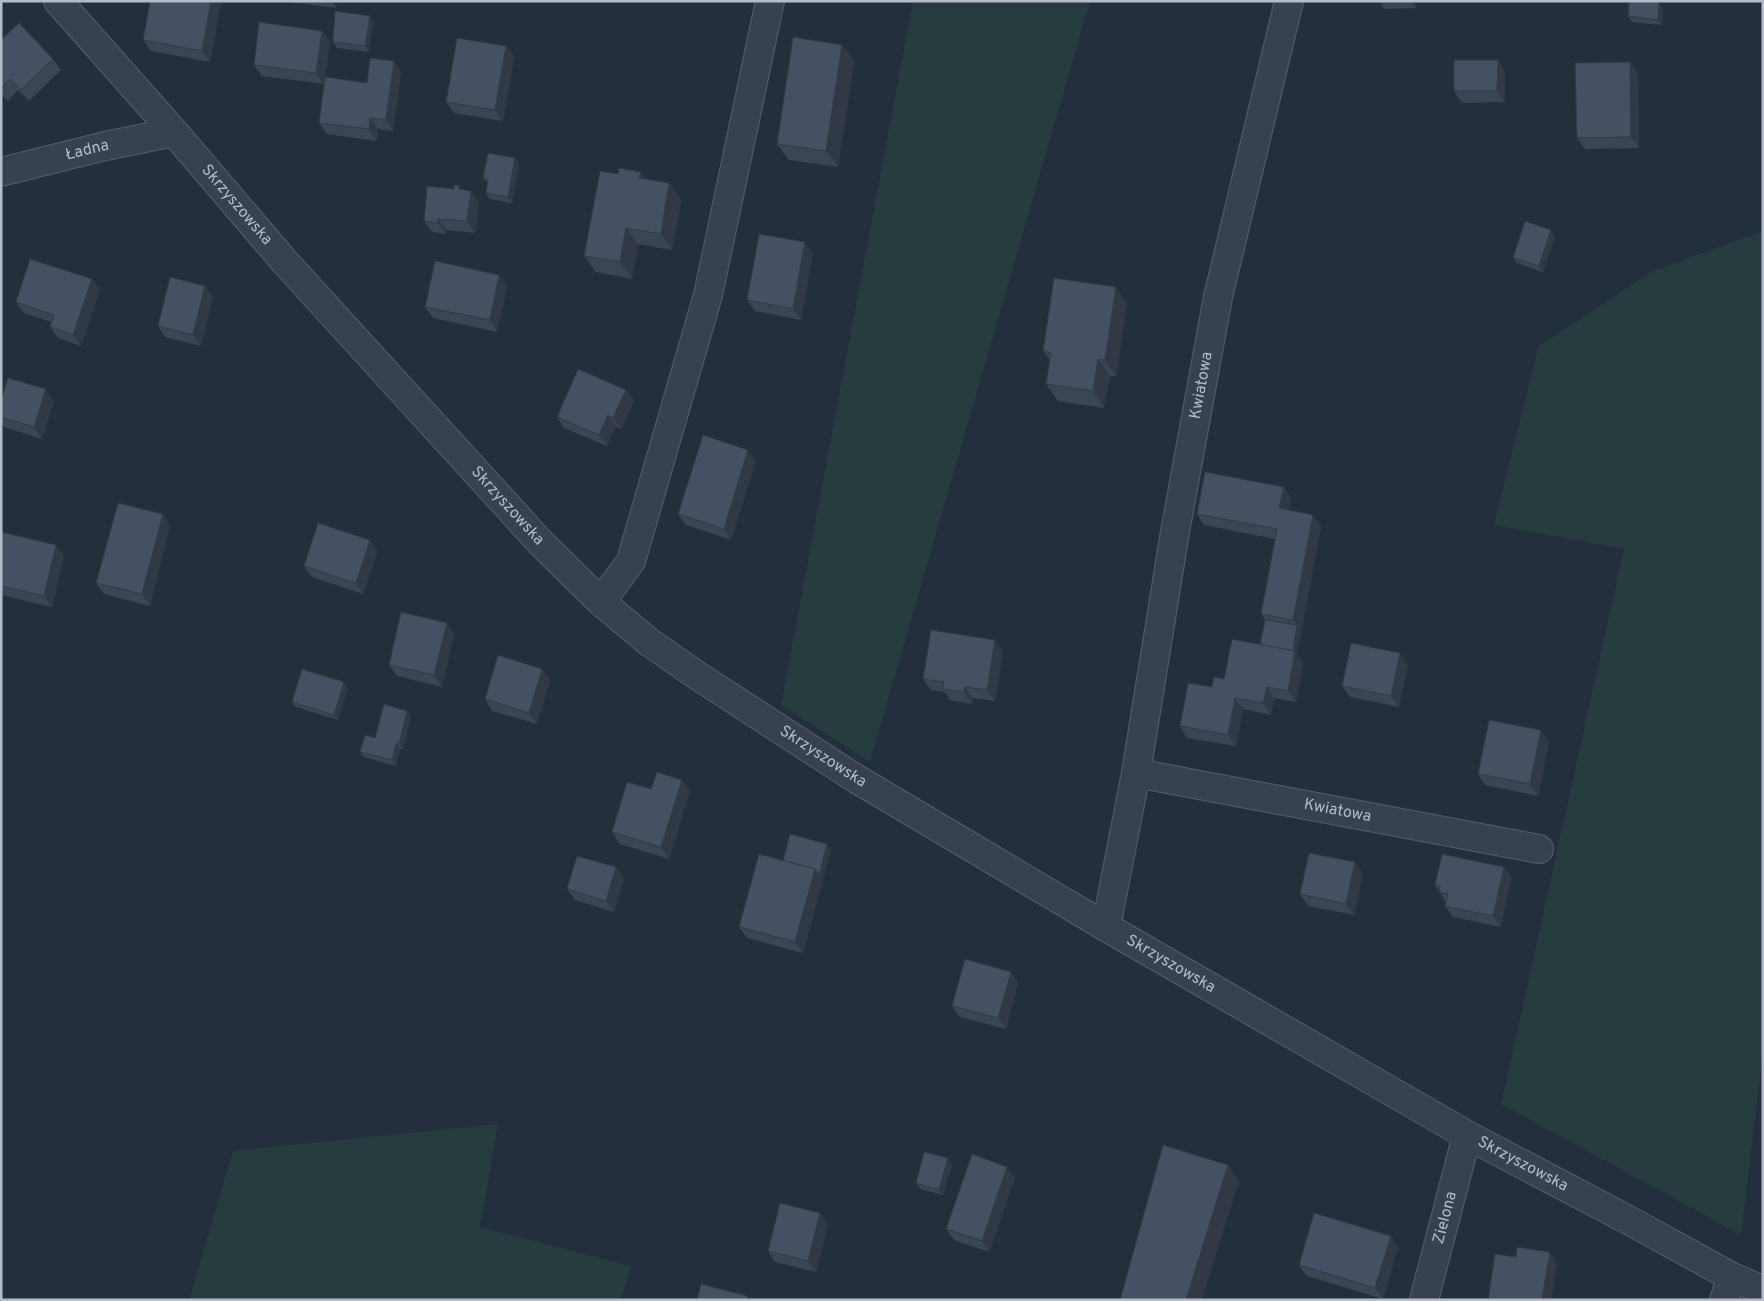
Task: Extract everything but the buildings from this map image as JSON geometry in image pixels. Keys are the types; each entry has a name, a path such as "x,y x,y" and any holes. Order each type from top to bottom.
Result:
{"street":[{"name":"Skrzyszowska","path":"58,1 174,132 298,277 540,542 601,602 649,642 681,665 847,773 1106,927 1467,1135 1634,1223 1728,1288 1763,1290"},
{"path":"601,602 631,561 708,295 770,1"},
{"name":"Kwiatowa","path":"1106,927 1136,773 1175,532 1218,296 1289,1"},
{"name":"Ładna","path":"1,172 101,147 174,132"},
{"name":"Kwiatowa","path":"1136,773 1539,849"},
{"name":"Zielona","path":"1424,1300 1467,1135"}],"green space":[{"path":"913,1 1090,1 870,762 781,705"},
{"path":"1763,231 1763,1051 1741,1235 1501,1104 1624,549 1494,525 1539,346 1653,271"},
{"path":"498,1124 480,1227 631,1266 621,1300 189,1300 233,1151"}]}
